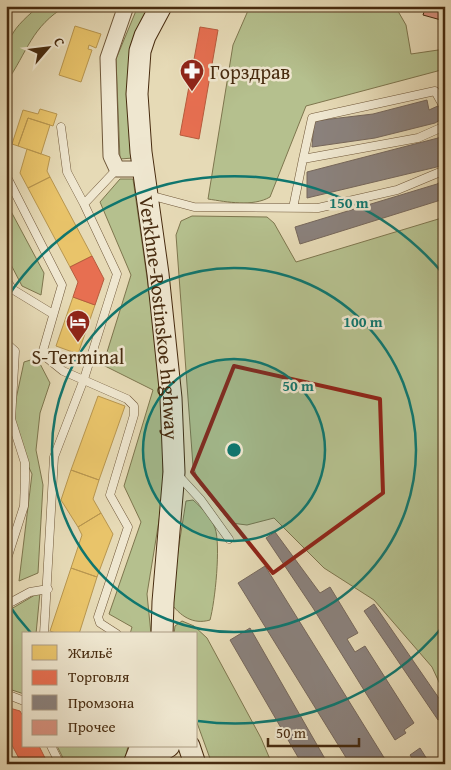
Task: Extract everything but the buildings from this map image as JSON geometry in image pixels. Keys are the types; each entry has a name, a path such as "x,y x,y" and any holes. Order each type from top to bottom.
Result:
{"street":[{"path":"126,6 108,58 111,156 117,169 143,169"},
{"name":"Verkhne-Rostinskoe highway","path":"161,6 145,36 138,67 137,94 143,169 158,274 171,398 174,472 162,602 162,632"},
{"path":"134,764 140,748"},
{"path":"154,764 162,751 166,748"},
{"path":"190,748 195,764"}],"lane":[{"path":"293,208 312,118 435,91 445,109"},
{"path":"304,159 418,138 445,126"},
{"path":"44,632 48,589 51,479 54,457 84,379 117,274 67,172 61,127"},
{"path":"84,204 117,169"},
{"path":"147,194 194,207 318,208 397,190 445,170"},
{"path":"8,179 62,286 42,354 63,371 127,399 135,410 110,495 128,527 98,617 100,623 114,632"},
{"path":"6,279 12,289 54,314"},
{"path":"6,343 14,351 11,418 25,463 24,506 6,562"},
{"path":"174,472 201,500 229,539"},
{"path":"6,605 30,592 48,589"},
{"path":"6,694 22,700"},
{"path":"52,748 60,764"}],"highlighted area":[{"path":"234,366 380,399 383,493 273,573 192,472"}],"green space":[{"path":"39,6 66,6 54,14 37,31 6,83 6,57 10,40 20,24"},
{"path":"138,6 152,6 133,158 120,159 116,59"},
{"path":"250,6 395,6 406,25 411,54 445,49 445,69 306,106 270,197 248,203 208,199 233,45"},
{"path":"120,179 133,179 163,390 163,496 147,594 151,632 131,632 132,627 109,614 141,522 124,486 153,390 103,365 131,275 100,202"},
{"path":"6,202 44,273 41,295 22,286 6,255"},
{"path":"192,216 267,217 274,223 296,262 445,217 445,695 432,667 374,600 324,568 274,518 247,525 231,523 199,483 193,466 176,235 181,221"},
{"path":"37,358 50,383 40,413 36,450 43,485 38,573 19,581 32,474 10,427 24,362"},
{"path":"193,500 211,520 217,536 217,574 214,600 210,620 204,621 187,618 170,602 186,501"},
{"path":"40,592 36,632 22,632 22,693 6,688 6,612"},
{"path":"182,621 194,626 207,638 261,738 272,764 212,764 198,726 198,632 174,632 175,626"},
{"path":"58,748 128,748 124,764 66,764"}],"place":[{"name":"Горздрав","path":"192,92"},
{"name":"S-Terminal","path":"78,343"}]}
